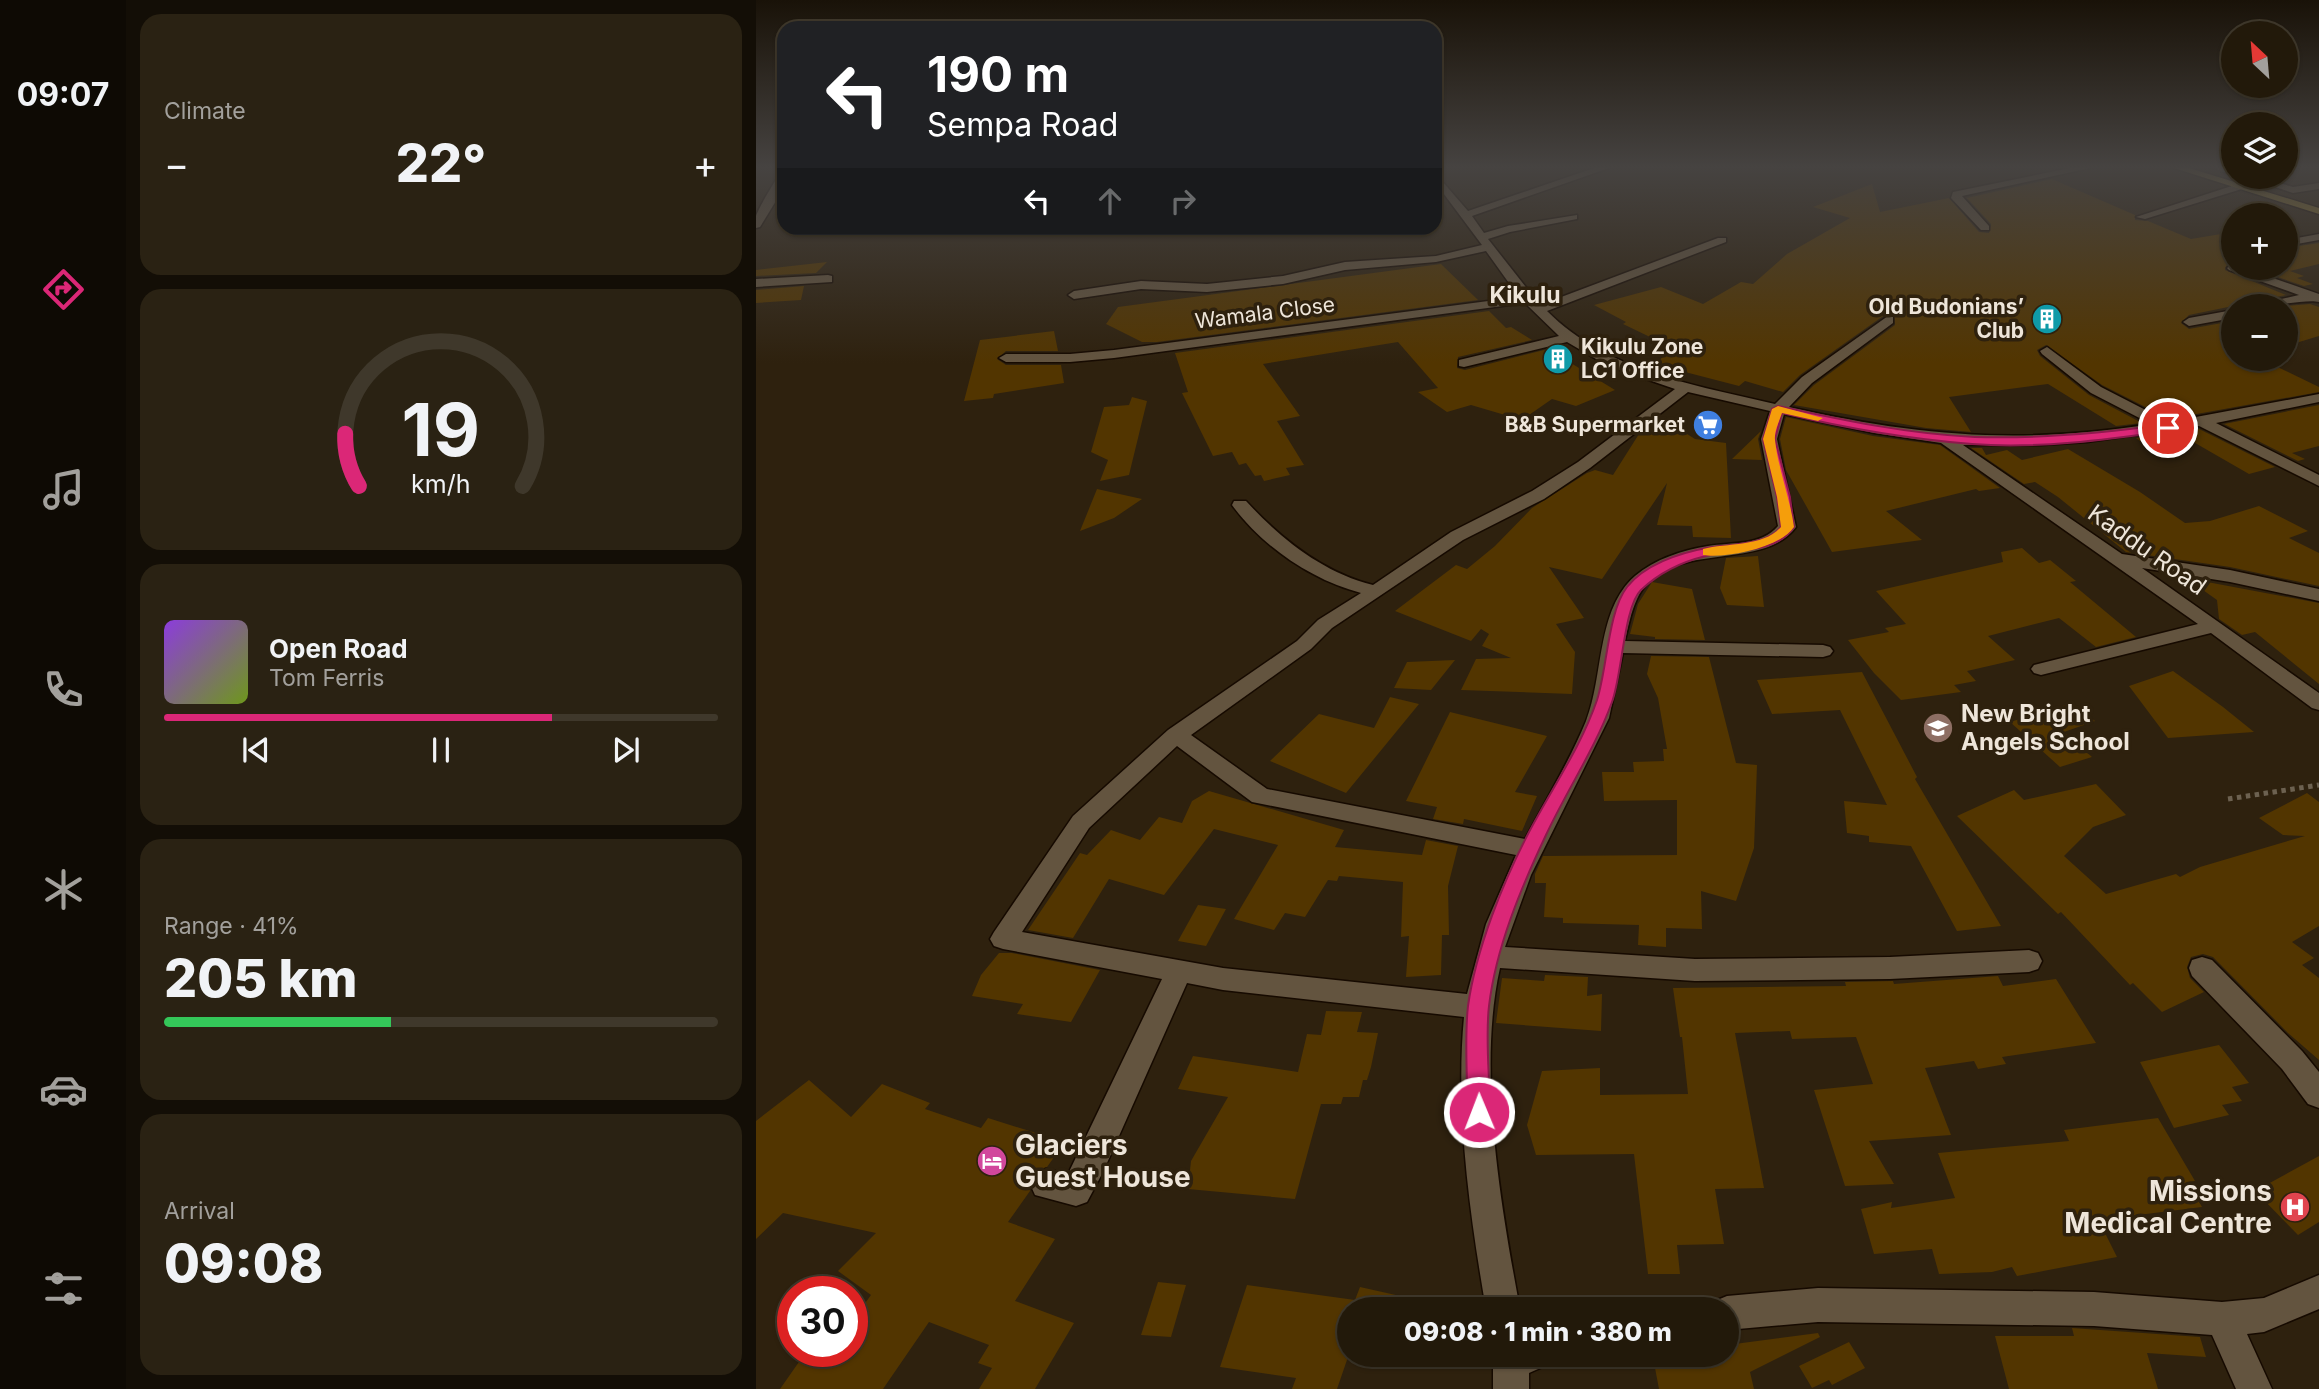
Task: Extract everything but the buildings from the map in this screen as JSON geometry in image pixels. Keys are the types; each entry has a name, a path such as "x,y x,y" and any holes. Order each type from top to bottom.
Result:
{"street":[{"path":"1479,233 1534,304 1569,337 1596,355 1633,372 1685,388 1857,427 1945,439 2092,438 2168,428 2319,398"},
{"path":"1074,295 1141,285 1207,288 1283,280 1345,266 1436,259 1485,242 1501,233"},
{"path":"2298,241 2319,237"},
{"name":"Wamala Close","path":"1006,358 1070,358 1114,354 1534,304 1722,240"},
{"path":"756,283 828,279"},
{"path":"2268,280 2316,297"},
{"path":"2298,300 2316,297"},
{"path":"2189,322 2221,316"},
{"path":"1501,1297 1491,1245 1479,1134 1479,1007 1490,957 1508,898 1538,832 1588,744 1606,699 1624,608 1632,589 1647,575 1664,565 1695,555 1759,544 1783,533 1787,527 1783,497 1769,439 1778,409 1807,380 1888,320"},
{"path":"1464,363 1569,337"},
{"path":"2047,351 2096,390 2168,428"},
{"path":"1479,1007 1223,979 1003,939 1080,822 1176,735 1304,645 1325,624 1457,536 1538,495 1584,465 1685,388"},
{"path":"2201,421 2319,481"},
{"name":"Kaddu Road","path":"1945,439 2214,626 2319,704"},
{"path":"1240,505 1263,531 1290,551 1336,577 1377,591"},
{"path":"2116,558 2219,574 2319,595"},
{"path":"2041,669 2214,626"},
{"path":"1615,647 1823,651"},
{"path":"1176,735 1260,796 1532,849"},
{"path":"1490,957 1708,970 1890,968 2029,961"},
{"path":"2202,968 2292,1060 2319,1095"},
{"path":"1046,1184 1076,1191 1092,1162 1179,971"},
{"path":"1739,1312 1818,1305 2094,1309 2222,1319 2264,1315 2319,1292"},
{"path":"2222,1319 2254,1389"}],"path":[{"path":"2228,799 2319,785"}],"slow traffic":[{"path":"1708,552 1759,544 1774,540 1783,533 1787,527 1769,439 1770,428 1778,409 1818,418"}],"place":[{"name":"Old Budonians’ Club","path":"2047,319"},
{"name":"Kikulu Zone LC1 Office","path":"1558,359"},
{"name":"B&B Supermarket","path":"1708,425"},
{"name":"New Bright Angels School","path":"1938,728"},
{"name":"Glaciers Guest House","path":"992,1161"},
{"name":"Missions Medical Centre","path":"2295,1207"}],"district":[{"name":"Kikulu","path":"1525,295"}],"route":[{"path":"1479,1112 1479,1007 1490,957 1508,898 1538,832 1588,744 1606,699 1624,608 1632,589 1647,575 1664,565 1705,552 1774,540 1783,533 1787,527 1783,497 1769,439 1770,428 1778,409 1857,427 1945,439 2092,438 2168,428"}]}
